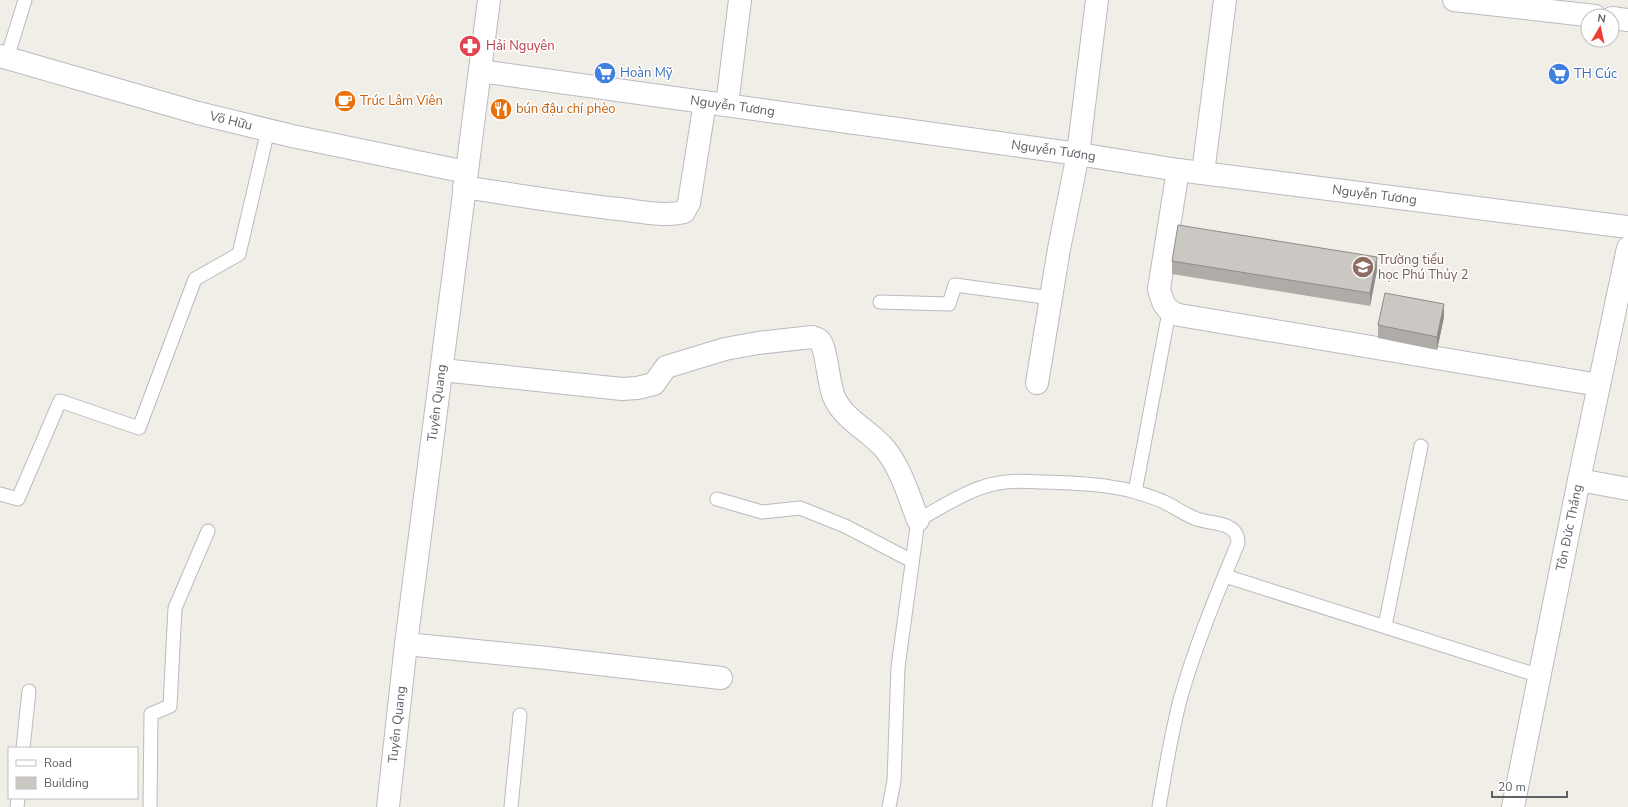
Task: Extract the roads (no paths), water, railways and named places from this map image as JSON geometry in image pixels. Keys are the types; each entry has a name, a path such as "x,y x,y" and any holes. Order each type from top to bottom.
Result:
{"street":[{"name":"Tuyên Quang","path":"388,807 406,644 489,0"},
{"path":"727,105 740,0"},
{"path":"1037,383 1059,249 1078,154 1097,0"},
{"path":"1203,172 1225,0"},
{"path":"1454,0 1531,4 1580,13"},
{"name":"Võ Hữu","path":"3,57 198,113 465,180 563,202 654,213 678,214 684,212 689,203 705,102"},
{"name":"Nguyễn Tương","path":"480,71 1078,154 1178,170 1628,227"},
{"path":"1178,170 1159,289 1162,302 1169,312 1179,315 1599,385"},
{"name":"Tôn Đức Thắng","path":"1513,807 1579,480 1628,248"},
{"path":"442,370 622,389 637,388 654,384 666,368 725,349 758,343 812,337 819,340 823,346 829,382 834,398 844,413 884,448 894,463 918,520"},
{"path":"1579,480 1628,489"},
{"path":"406,644 547,658 721,678"}],"lane":[{"path":"3,57 25,0"},
{"path":"0,494 18,499 60,401 139,428 195,279 239,254 268,130"},
{"path":"880,302 949,304 956,285 1051,298"},
{"path":"1135,492 1169,312"},
{"path":"1384,626 1422,446"},
{"path":"889,807 894,781 898,667 918,520 982,487 1000,482 1016,480 1072,482 1113,487 1135,492 1164,502 1197,519 1229,527 1235,530 1238,535 1238,543 1195,653 1180,700 1166,765 1159,807"},
{"path":"717,498 762,512 800,508 845,526 912,561"},
{"path":"150,807 151,714 170,706 175,608 208,531"},
{"path":"1225,576 1540,676"},
{"path":"23,747 29,691"},
{"path":"511,807 520,715"}],"place":[{"name":"Hải Nguyên","path":"470,46"},
{"name":"Hoàn Mỹ","path":"605,73"},
{"name":"TH Cúc","path":"1559,74"},
{"name":"Trúc Lâm Viên","path":"345,101"},
{"name":"bún đậu chí phèo","path":"501,109"},
{"name":"Trường tiểu học Phú Thủy 2","path":"1363,267"}]}
